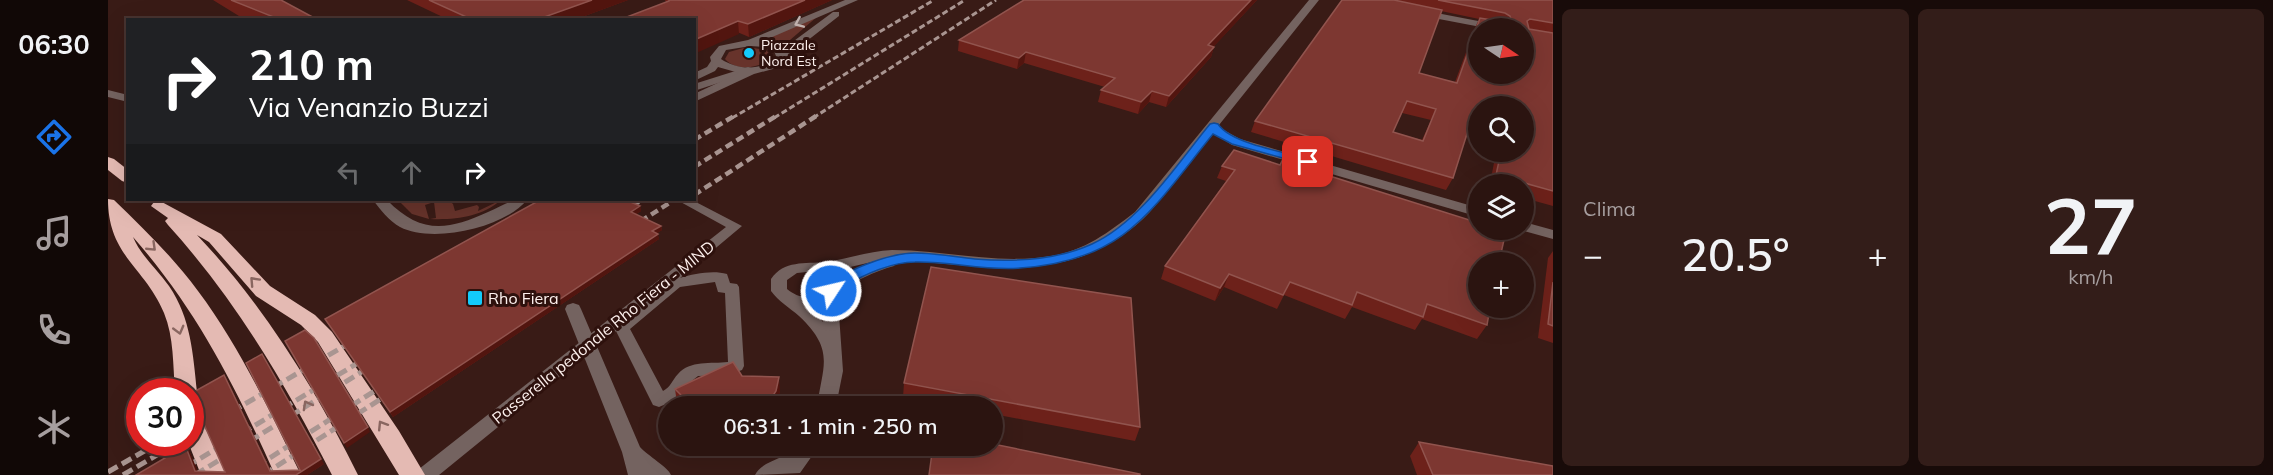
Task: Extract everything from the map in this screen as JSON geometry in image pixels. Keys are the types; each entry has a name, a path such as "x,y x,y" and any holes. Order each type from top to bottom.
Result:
{"highway":[{"path":"108,162 126,176"},
{"path":"156,203 203,253 249,312 295,385 345,475"},
{"path":"156,203 215,238 263,291 308,320 325,336 391,438 412,475"},
{"path":"109,205 128,247 161,289 174,314 181,338 185,378"},
{"path":"109,205 164,258 215,330 248,387 288,475"},
{"path":"204,451 214,475"}],"street":[{"path":"696,87 720,70 717,52 723,48 764,38 853,0"},
{"path":"696,87 731,74 774,64 826,20 860,0"},
{"path":"832,345 807,314 777,288 780,278 795,268 839,266 885,255 1020,264 1070,257 1097,246 1123,231 1140,215 1314,0"},
{"path":"1406,9 1468,22"},
{"path":"741,43 767,44 778,49 781,56"},
{"path":"718,63 735,70 753,70"},
{"path":"696,77 718,63"},
{"path":"696,98 753,70"},
{"path":"108,93 126,98"},
{"path":"1214,126 1218,132 1236,142 1468,210"},
{"path":"381,201 403,222 415,227 434,229 459,227 490,217 518,201"},
{"path":"490,217 510,201"},
{"name":"Passerella pedonale Rho Fiera - MIND","path":"426,475 735,226 685,201"},
{"path":"1534,229 1553,235"},
{"path":"787,299 800,303 812,303 825,298 863,271 915,257"},
{"path":"812,268 825,272 831,277 833,285 830,300 834,371 828,396"},
{"path":"722,277 723,289 732,287 736,366 726,371 710,368 699,369 682,379 676,393 659,400 622,328 675,284 694,279 722,277"},
{"path":"573,309 632,452 638,475"},
{"path":"632,452 645,466 661,475"},
{"path":"765,475 798,460"}],"shaded area":[{"path":"818,16 783,46 764,40"},
{"path":"747,47 766,50 771,56 770,59 754,67 741,67 725,59 729,52"},
{"path":"399,201 449,201 455,211 477,205 478,211 500,201 477,214 459,218 430,219 436,218 434,202 425,205 429,219 412,214"}],"building":[{"path":"231,0 281,0 314,18 276,18"},
{"path":"429,0 592,0 542,18 469,18"},
{"path":"805,0 748,24 738,21 696,39 696,18 624,18 669,1"},
{"path":"1024,0 1251,0 1208,45 1214,47 1169,96 1152,91 1141,102 1101,90 1115,78 1026,52 1019,58 959,40"},
{"path":"1342,0 1394,0 1442,10 1419,73 1457,83 1468,52 1468,84 1534,84 1534,30 1553,33 1553,191 1534,186 1534,174 1496,174 1499,162 1534,162 1534,96 1468,96 1468,131 1453,178 1255,121","holes":["1407,101 1436,109 1423,141 1393,132"]},
{"path":"1438,0 1553,0 1553,23 1534,18 1511,18 1505,13"},
{"path":"1234,150 1280,165 1282,161 1468,220 1468,240 1504,240 1501,252 1468,252 1468,318 1488,318 1487,325 1427,304 1423,317 1357,292 1352,305 1290,282 1283,295 1229,274 1220,288 1165,266 1235,170 1222,166"},
{"path":"538,201 628,201 640,206 631,212 661,226 652,231 658,234 390,412 325,319"},
{"path":"931,267 1131,298 1140,427 1003,401 1003,396 974,396 904,383"},
{"path":"1553,282 1553,326 1548,324"},
{"path":"305,330 314,338 368,427 344,443 285,341"},
{"path":"262,354 321,459 296,475 136,475 165,458 164,456 189,456 195,471 225,472 204,424 204,386 224,375 270,471 300,470 246,363"},
{"path":"733,362 742,376 779,377 773,396 682,396 675,389"},
{"path":"1419,442 1553,466 1553,475 1433,475"},
{"path":"1003,446 1140,474 1140,475 929,475 932,456 1003,456"}],"railway":[{"path":"732,118 934,0"},
{"path":"774,118 965,0"},
{"path":"813,118 996,0"},
{"path":"696,139 734,116"},
{"path":"696,166 776,116"},
{"path":"696,194 816,116"},
{"path":"621,212 640,201"},
{"path":"630,228 672,201"},
{"path":"204,428 358,338"},
{"path":"173,475 371,355"},
{"path":"195,475 376,363"},
{"path":"243,475 387,383"},
{"path":"263,475 393,391"},
{"path":"204,417 216,410"},
{"path":"108,472 136,456"},
{"path":"123,475 155,456"}],"place":[{"name":"Piazzale Nord Est","path":"749,53"},
{"name":"Rho Fiera","path":"475,298"}],"route":[{"path":"831,291 863,271 915,257 1020,264 1043,262 1080,254 1114,237 1140,215 1214,126 1218,132 1236,142 1308,162"}]}
